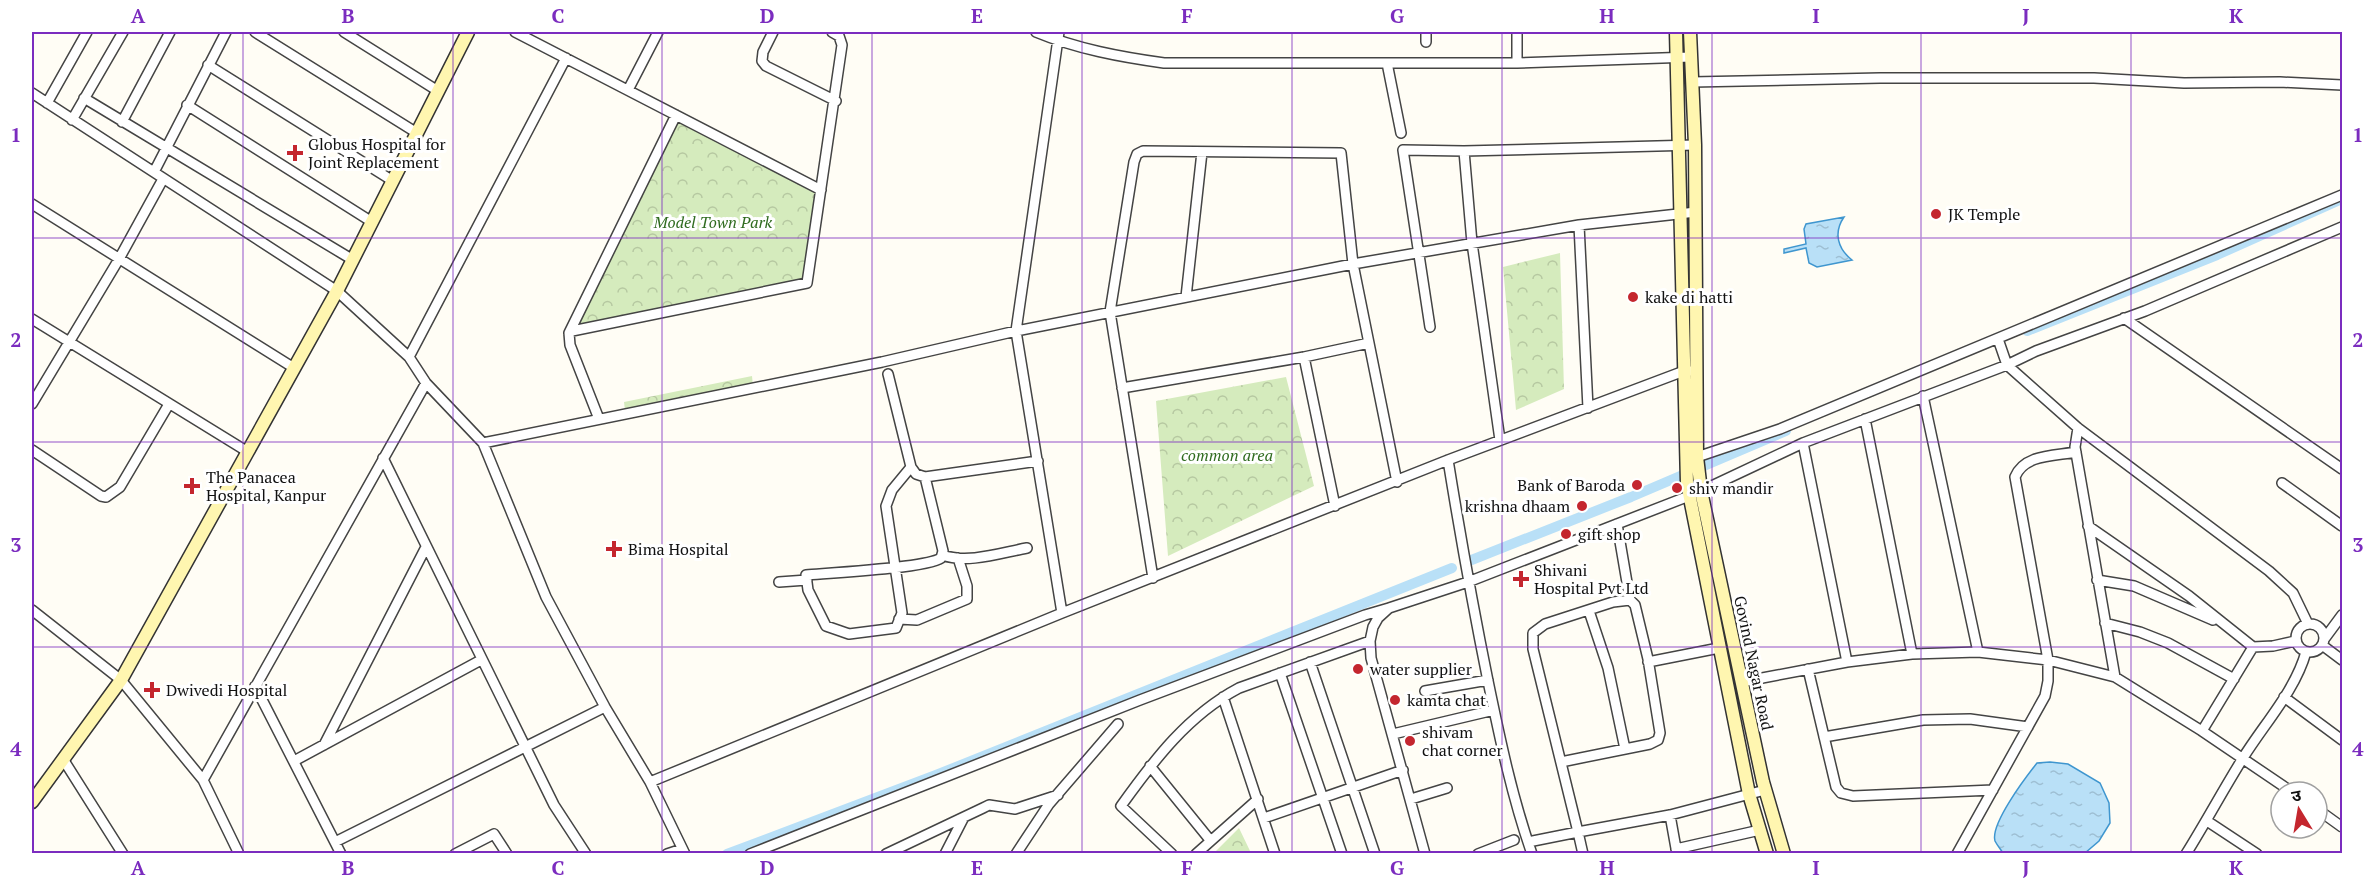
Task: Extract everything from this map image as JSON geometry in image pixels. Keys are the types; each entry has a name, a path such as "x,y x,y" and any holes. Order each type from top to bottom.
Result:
{"main road":[{"path":"32,802 121,680 337,291 468,32"},
{"path":"1676,32 1684,371 1693,461"},
{"path":"1690,32 1695,145 1698,370 1692,490"},
{"name":"Govind Nagar Road","path":"1693,461 1699,478 1692,490 1719,648 1749,794 1767,854"},
{"name":"Govind Nagar Road","path":"1692,490 1741,682 1765,790 1784,854"}],"street":[{"path":"47,103 87,32"},
{"path":"72,120 123,32"},
{"path":"122,122 170,32"},
{"path":"153,172 226,32"},
{"path":"255,32 417,133"},
{"path":"344,32 438,91"},
{"path":"515,32 821,190"},
{"path":"628,90 658,32"},
{"path":"773,32 763,52 762,61 766,66 836,101"},
{"path":"569,333 807,283 836,101 843,41 832,32"},
{"path":"1036,32 1057,36 1119,57 1164,63 1517,63 1691,57"},
{"path":"1426,32 1426,42"},
{"path":"1517,32 1517,63"},
{"path":"1057,36 1017,331 1062,614"},
{"path":"409,357 566,58"},
{"path":"1388,63 1401,134"},
{"path":"208,65 393,181"},
{"path":"1692,82 1880,78 2082,78 2184,83 2280,82 2343,85"},
{"path":"32,93 337,291 409,357 426,383 483,443 546,597 605,707 650,782 684,851 667,854"},
{"path":"84,98 353,260"},
{"path":"188,105 372,222"},
{"path":"599,418 574,357 569,333 676,115"},
{"path":"1430,327 1403,150 1464,151 1695,145"},
{"path":"1153,578 1110,312 1134,162 1137,154 1143,151 1341,153 1353,264 1397,482"},
{"path":"1464,151 1472,243 1500,440"},
{"path":"1186,297 1202,152"},
{"path":"32,401 119,259 163,179"},
{"path":"1693,461 1773,432 2343,195"},
{"path":"32,204 294,368"},
{"path":"483,443 882,362 1017,331 1353,264 1579,225 1696,212"},
{"path":"1579,225 1588,408"},
{"path":"750,854 1186,682 1365,615 1468,582 1617,524 1803,443 2007,365 2036,351 2124,318 2343,227"},
{"path":"2124,318 2343,469"},
{"path":"32,319 248,452"},
{"path":"1998,339 2007,365 2078,428 2269,571 2293,593 2308,624 2317,627 2323,642 2343,660"},
{"path":"1122,388 1304,357 1369,343"},
{"path":"1304,357 1335,506"},
{"path":"650,782 1448,460 1684,371 1698,370"},
{"path":"888,374 911,467 916,474 925,477 1038,461"},
{"path":"203,780 426,383"},
{"path":"1923,396 1978,652"},
{"path":"32,450 101,496 106,497 120,487 169,404"},
{"path":"1865,419 1912,654"},
{"path":"2078,428 2076,452 2115,677"},
{"path":"1803,443 1847,662"},
{"path":"1957,854 2045,696 2048,681 2048,660 2015,477 2022,465 2031,460 2076,452"},
{"path":"383,458 554,805 586,854"},
{"path":"1448,460 1468,582 1510,787 1532,854"},
{"path":"911,467 892,490 886,506 896,566 902,613 896,628 849,634 826,626 808,590 806,575 896,566 935,562 942,555"},
{"path":"925,477 942,555"},
{"path":"2282,483 2343,526"},
{"path":"1561,762 1650,744 1658,740 1660,733 1637,612 1630,600 1617,524"},
{"path":"2088,526 2189,596 2253,647 2273,646 2295,641"},
{"path":"324,745 426,547"},
{"path":"942,555 958,558 1026,548"},
{"path":"899,619 917,620 967,599 967,586 958,558"},
{"path":"779,582 807,580"},
{"path":"2097,580 2134,586 2223,624"},
{"path":"1583,854 1532,641 1533,633 1545,624 1613,602 1630,600"},
{"path":"1389,608 1378,618 1373,627 1370,641 1371,658 1425,854"},
{"path":"32,610 121,680 203,780 239,854"},
{"path":"1589,611 1608,668 1625,749"},
{"path":"2295,641 2302,650 2312,652 2323,642 2343,615"},
{"path":"2105,623 2140,632 2168,643 2234,679"},
{"path":"2295,641 2298,630 2308,624"},
{"path":"1172,854 1121,807 1166,746 1223,697 1239,688 1370,641"},
{"path":"2202,731 2253,647"},
{"path":"1648,662 1719,648"},
{"path":"1741,682 1847,662 1912,654 1978,652 2048,660 2115,677 2275,780"},
{"path":"2186,854 2243,758 2284,697 2302,665 2306,652"},
{"path":"294,761 481,660"},
{"path":"1310,662 1375,854"},
{"path":"1808,669 1836,787 1841,793 1853,796 1993,790"},
{"path":"1280,673 1342,854"},
{"path":"1425,691 1488,680"},
{"path":"255,686 341,854"},
{"path":"1223,697 1275,854"},
{"path":"2284,697 2343,740"},
{"path":"334,842 605,707"},
{"path":"1393,734 1494,710"},
{"path":"1824,737 1923,720 1970,719 2028,727"},
{"path":"1016,854 1058,795 1118,724"},
{"path":"63,759 123,854"},
{"path":"1150,766 1210,840"},
{"path":"1264,818 1403,770"},
{"path":"1411,799 1447,788"},
{"path":"1528,842 1670,815 1765,790"},
{"path":"886,854 989,806 1015,809 1058,795"},
{"path":"1196,854 1258,799"},
{"path":"1670,815 1677,851 1760,830"},
{"path":"945,854 964,817"},
{"path":"2329,817 2343,827"},
{"path":"2207,821 2257,854"},
{"path":"455,854 494,834 507,854"},
{"path":"1478,854 1514,840"}],"green space":[{"name":"Model Town Park","path":"676,115 821,190 807,283 572,331"},
{"path":"1560,253 1564,389 1516,410 1503,267"},
{"path":"752,376 753,386 625,411 624,402"},
{"name":"common area","path":"1286,377 1314,486 1168,556 1156,401"},
{"path":"1239,828 1251,853 1214,853"}],"water":[{"path":"1844,217 1838,235 1840,246 1852,260 1817,267 1809,263 1806,248 1784,253 1784,249 1806,244 1804,229 1806,224"},
{"path":"2037,763 2068,764 2100,783 2109,803 2110,823 2099,841 2085,853 2003,853 1995,841 1995,833 2003,813"}],"waterway":[{"path":"2027,331 2217,255 2342,199"},
{"path":"1469,561 1631,497 1786,431"},
{"path":"727,854 936,775 1452,568"}],"place":[{"name":"Globus Hospital for Joint Replacement","path":"295,153"},
{"name":"JK Temple","path":"1936,214"},
{"name":"kake di hatti","path":"1633,297"},
{"name":"Bank of Baroda","path":"1637,485"},
{"name":"The Panacea Hospital, Kanpur","path":"192,486"},
{"name":"shiv mandir","path":"1677,488"},
{"name":"krishna dhaam","path":"1582,506"},
{"name":"gift shop","path":"1566,534"},
{"name":"Bima Hospital","path":"614,549"},
{"name":"Shivani Hospital Pvt Ltd","path":"1521,579"},
{"name":"water supplier","path":"1358,669"},
{"name":"Dwivedi Hospital","path":"152,690"},
{"name":"kamta chat","path":"1395,700"},
{"name":"shivam chat corner","path":"1410,741"}]}
